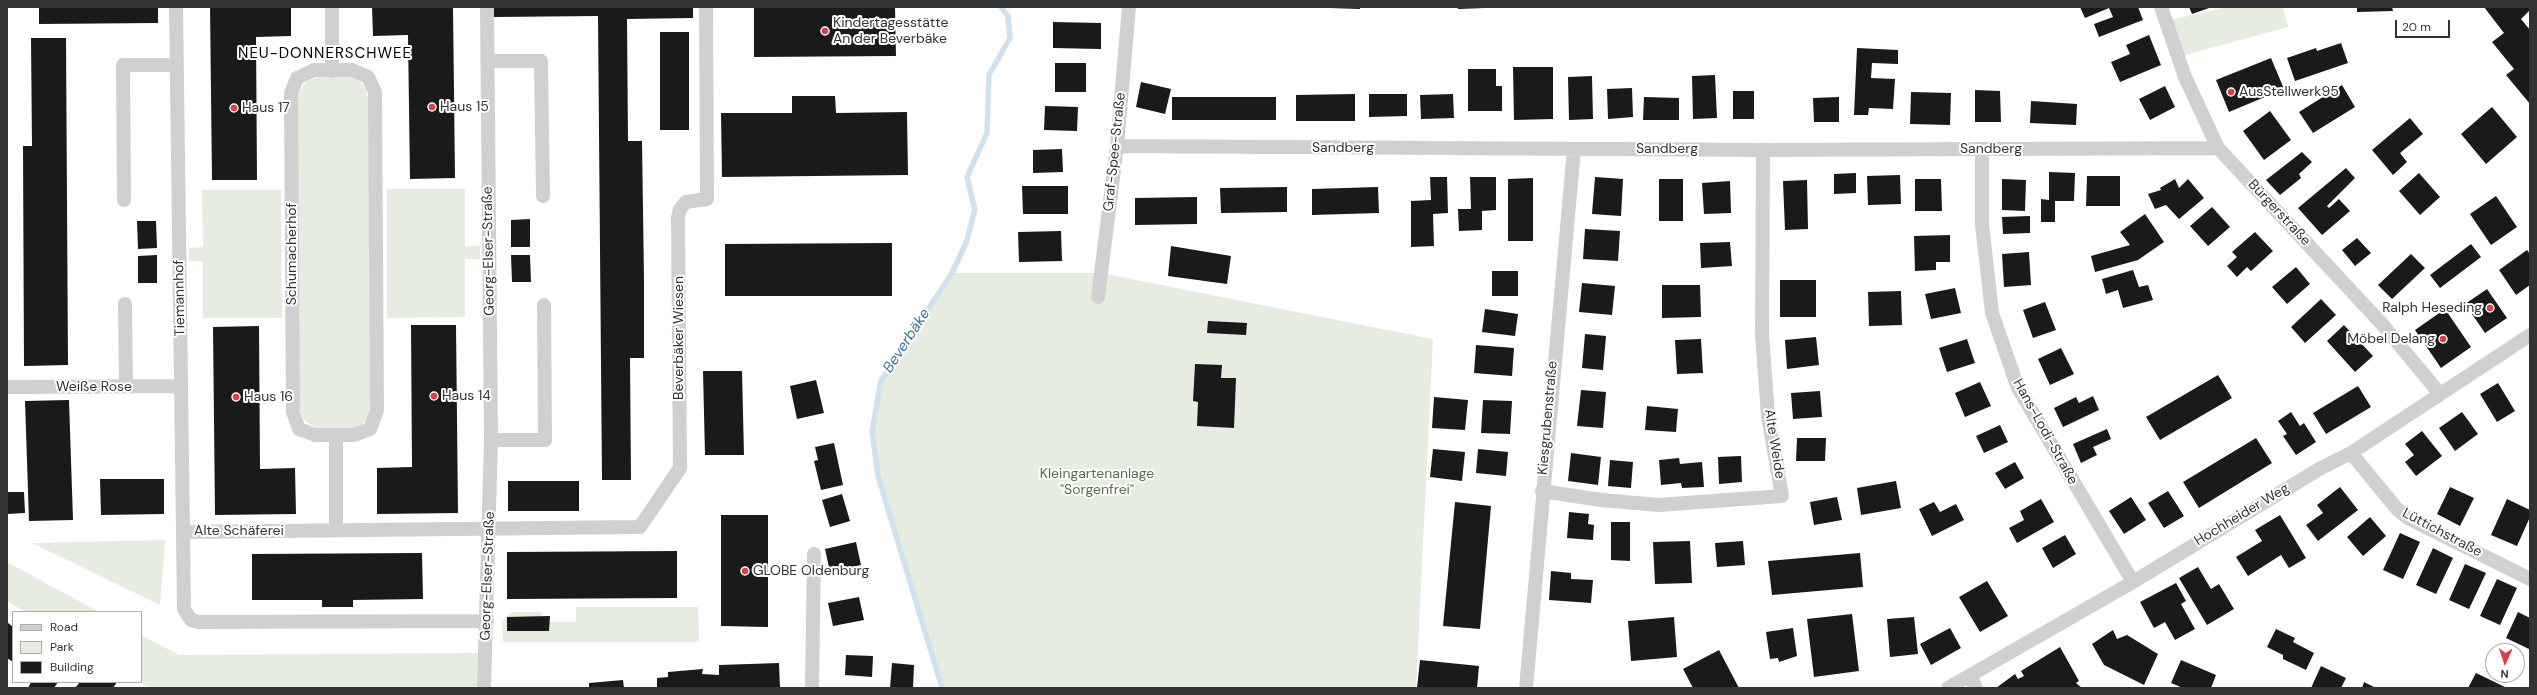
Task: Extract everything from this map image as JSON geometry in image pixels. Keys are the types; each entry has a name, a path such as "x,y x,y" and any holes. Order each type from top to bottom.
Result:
{"street":[{"name":"Tiemannhof","path":"176,7 183,532"},
{"path":"332,7 332,70"},
{"name":"Georg-Elser-Straße","path":"484,688 491,440 487,7"},
{"name":"Beverbäker Wiesen","path":"489,529 640,528 680,468 678,218 680,209 686,202 707,200 706,7"},
{"name":"Graf-Spee-Straße","path":"1098,297 1117,146 1129,7"},
{"name":"Bürgerstraße","path":"2161,7 2185,76 2218,148 2382,324 2440,394"},
{"path":"488,61 541,61 543,196"},
{"path":"124,200 122,65 177,65"},
{"name":"Schumacherhof","path":"314,70 352,70 368,77 375,92 377,412 370,429 354,435 336,434 315,435 299,429 293,404 291,93 297,78 314,70"},
{"name":"Sandberg","path":"1117,146 1763,150 2218,148"},
{"name":"Kiesgrubenstraße","path":"1526,688 1542,491 1574,149"},
{"name":"Alte Weide","path":"1542,491 1601,500 1659,504 1782,496 1768,416 1762,334 1763,150"},
{"name":"Hans-Lodi-Straße","path":"1982,150 1982,224 1992,313 2018,388 2133,582"},
{"path":"125,304 126,386"},
{"path":"491,440 544,440 544,305"},
{"name":"Hochheider Weg","path":"1948,688 1973,682 2133,582 2321,468 2351,453 2530,335"},
{"name":"Weiße Rose","path":"7,387 181,386"},
{"path":"336,434 336,530"},
{"name":"Lüttichstraße","path":"2351,453 2398,509 2408,518 2530,579"},
{"name":"Alte Schäferei","path":"487,621 198,622 191,620 184,609 183,532 489,529"},
{"path":"812,688 814,554"}],"green space":[{"path":"2228,7 2283,7 2288,27 2178,57 2166,21"},
{"path":"345,76 359,81 364,86 369,100 371,413 362,425 355,428 323,429 316,428 304,420 299,406 297,100 298,93 307,81 320,77"},
{"path":"387,189 465,189 465,246 480,246 480,259 465,259 465,317 387,318"},
{"path":"202,190 281,190 282,318 203,318 203,261 189,261 189,248 203,247"},
{"name":"Kleingartenanlage \"Sorgenfrei\"","path":"952,273 1101,273 1433,339 1416,688 943,688 878,476 873,436 881,381"},
{"path":"165,540 160,605 32,543"},
{"path":"7,562 97,611 23,611 7,601"},
{"path":"576,607 698,607 699,642 503,642 502,621 512,612 542,612 542,622 576,622"},
{"path":"142,636 179,655 478,653 477,688 150,688 142,683"}],"building":[{"path":"39,7 158,7 158,23 39,24"},
{"name":"Haus 17","path":"210,7 291,7 291,36 256,37 257,180 212,180"},
{"name":"Haus 15","path":"372,7 453,7 455,178 410,179 408,35 373,36"},
{"path":"494,7 693,7 693,18 627,19 628,141 642,141 644,280 644,358 630,358 631,480 602,480 598,16 494,17"},
{"name":"Kindertagesstätte An der Beverbäke","path":"754,7 895,7 896,56 754,57"},
{"path":"1360,7 1360,9 1330,8"},
{"path":"1458,7 1485,7 1485,8 1458,9"},
{"path":"2080,7 2138,7 2143,20 2099,37 2094,24 2113,17 2109,8 2085,18"},
{"path":"2189,7 2212,7 2192,14"},
{"path":"2357,7 2392,7 2393,11 2357,12"},
{"path":"2484,7 2528,7 2530,10 2521,19 2530,30 2530,104 2506,75 2514,69 2492,42 2504,33"},
{"path":"1053,22 1101,23 1101,49 1053,48"},
{"path":"660,32 689,32 689,130 660,130"},
{"path":"2149,35 2161,65 2120,82 2111,62 2130,54 2126,45"},
{"path":"31,38 66,38 68,365 24,366 23,146 32,146"},
{"path":"2341,43 2348,63 2295,81 2287,58 2316,48 2317,51"},
{"path":"1857,48 1898,50 1898,64 1872,63 1871,78 1895,79 1893,109 1869,108 1868,115 1854,115"},
{"path":"2271,58 2284,89 2229,112 2216,80"},
{"path":"1055,63 1086,63 1086,92 1055,92"},
{"path":"1513,67 1553,67 1553,119 1514,120"},
{"path":"1468,69 1496,69 1496,86 1502,86 1502,111 1468,111"},
{"path":"1715,75 1717,118 1693,119 1692,76"},
{"path":"1592,76 1593,119 1569,120 1568,77"},
{"path":"1141,82 1171,89 1165,114 1136,107"},
{"path":"2342,85 2355,107 2313,133 2299,112"},
{"path":"2165,86 2175,107 2150,120 2139,99"},
{"path":"1632,88 1633,117 1608,119 1607,89"},
{"path":"1975,90 2000,91 2001,122 1975,122"},
{"path":"1733,91 1754,91 1754,119 1733,119"},
{"path":"1911,92 1951,93 1950,125 1910,124"},
{"path":"1355,94 1355,121 1296,121 1296,95"},
{"path":"1369,94 1407,94 1407,116 1369,117"},
{"path":"1453,94 1454,118 1421,119 1420,95"},
{"path":"792,96 835,96 836,113 907,112 908,175 722,177 721,113 792,113"},
{"path":"1172,97 1276,97 1276,120 1172,120"},
{"path":"1644,97 1679,98 1679,120 1643,120"},
{"path":"1839,97 1839,122 1814,122 1813,98"},
{"path":"2031,101 2077,104 2076,125 2030,123"},
{"path":"1045,106 1078,107 1077,131 1044,130"},
{"path":"2492,107 2517,137 2486,164 2461,134"},
{"path":"2270,111 2291,140 2264,160 2243,131"},
{"path":"2410,118 2423,134 2400,153 2407,162 2393,175 2372,150"},
{"path":"1062,149 1063,172 1033,173 1033,150"},
{"path":"2302,152 2312,162 2299,174 2301,178 2280,195 2266,180"},
{"path":"2346,168 2355,178 2327,206 2329,208 2339,199 2350,211 2322,235 2298,208"},
{"path":"2049,172 2075,173 2074,201 2055,201 2055,222 2041,222 2041,199 2049,200"},
{"path":"1856,173 1856,193 1834,194 1834,174"},
{"path":"2419,173 2440,197 2420,215 2399,191"},
{"path":"1900,175 1901,204 1868,205 1867,176"},
{"path":"2087,176 2120,176 2120,206 2086,206"},
{"path":"1430,177 1447,177 1448,213 1433,214 1434,246 1411,247 1411,201 1431,200"},
{"path":"1470,177 1496,177 1496,210 1482,211 1482,230 1459,231 1458,209 1471,209"},
{"path":"1595,177 1623,179 1621,216 1592,214"},
{"path":"1533,178 1533,241 1508,241 1508,179"},
{"path":"1659,179 1683,179 1683,221 1659,221"},
{"path":"1915,179 1941,179 1942,211 1915,211"},
{"path":"2002,179 2026,180 2025,211 2002,210"},
{"path":"2175,179 2179,188 2188,179 2204,198 2179,219 2166,205 2155,209 2148,194 2161,190 2160,188"},
{"path":"1807,180 1808,229 1785,230 1783,181"},
{"path":"1730,181 1731,213 1704,214 1702,183"},
{"path":"1022,186 1068,186 1068,214 1023,214"},
{"path":"1287,187 1287,212 1221,213 1220,188"},
{"path":"1378,187 1379,213 1312,215 1312,189"},
{"path":"2496,196 2517,227 2491,245 2470,214"},
{"path":"1197,197 1197,224 1135,225 1135,198"},
{"path":"2212,207 2230,227 2208,246 2190,226"},
{"path":"2145,214 2164,242 2138,260 2095,272 2091,256 2130,245 2120,232"},
{"path":"2030,216 2030,233 2003,234 2002,217"},
{"path":"530,219 530,247 511,247 511,220"},
{"path":"137,221 156,221 157,248 138,249"},
{"path":"1585,229 1620,231 1618,261 1583,259"},
{"path":"1061,231 1062,261 1019,262 1018,232"},
{"path":"2255,232 2273,251 2251,271 2247,267 2237,277 2227,266 2237,257 2232,252"},
{"path":"1950,235 1950,262 1936,262 1936,270 1915,271 1914,236"},
{"path":"2357,238 2371,253 2355,266 2342,250"},
{"path":"1730,242 1732,266 1701,268 1700,243"},
{"path":"892,243 892,296 725,296 725,244"},
{"path":"2471,244 2481,257 2440,288 2430,275"},
{"path":"1171,246 1231,256 1227,284 1168,276"},
{"path":"2527,250 2530,254 2530,285 2516,295 2499,270"},
{"path":"2029,252 2031,285 2004,287 2002,254"},
{"path":"2411,254 2425,268 2392,299 2378,285"},
{"path":"157,255 157,283 138,283 138,256"},
{"path":"511,255 530,255 531,282 512,282"},
{"path":"2296,267 2310,284 2287,304 2272,287"},
{"path":"2133,270 2139,287 2148,285 2153,300 2123,308 2118,290 2106,294 2102,279"},
{"path":"1492,271 1518,271 1518,296 1492,296"},
{"path":"1780,280 1816,280 1816,317 1780,317"},
{"path":"1582,283 1615,286 1612,315 1579,312"},
{"path":"1662,285 1700,285 1701,317 1662,318"},
{"path":"1955,288 1961,313 1931,319 1925,294"},
{"path":"2487,289 2507,318 2485,333 2465,304"},
{"path":"1901,291 1902,325 1869,326 1868,292"},
{"path":"2321,299 2336,315 2305,343 2291,327"},
{"path":"2045,302 2056,330 2033,338 2023,310"},
{"path":"1485,309 1518,314 1515,336 1482,332"},
{"name":"Möbel Delang","path":"2445,309 2471,347 2441,368 2415,330"},
{"path":"1208,321 1247,323 1246,335 1207,333"},
{"name":"Haus 14","path":"411,325 456,325 458,513 377,514 377,468 412,467"},
{"path":"2344,325 2373,356 2355,372 2327,341"},
{"name":"Haus 16","path":"259,326 260,469 295,468 296,514 215,515 213,327"},
{"path":"1585,334 1606,336 1603,370 1582,368"},
{"path":"1816,337 1819,365 1787,369 1785,340"},
{"path":"1701,339 1703,373 1677,374 1675,340"},
{"path":"1967,339 1975,363 1947,372 1939,348"},
{"path":"1476,345 1514,348 1512,376 1474,373"},
{"path":"2061,348 2074,374 2050,385 2038,359"},
{"path":"1195,364 1222,365 1221,378 1236,378 1234,428 1197,426 1198,402 1193,401"},
{"path":"703,371 742,371 744,455 705,455"},
{"path":"2218,375 2232,398 2160,440 2146,417"},
{"path":"816,380 824,413 797,419 790,386"},
{"path":"1980,382 1991,406 1965,417 1955,393"},
{"path":"2498,383 2515,411 2497,422 2480,394"},
{"path":"2358,386 2371,407 2326,434 2313,413"},
{"path":"1581,390 1606,392 1603,428 1577,426"},
{"path":"1820,391 1822,417 1793,419 1791,393"},
{"path":"2093,396 2099,410 2063,427 2054,408 2076,397 2079,403"},
{"path":"1434,397 1468,400 1465,430 1432,428"},
{"path":"69,400 73,520 29,521 25,401"},
{"path":"1483,400 1512,401 1510,434 1481,433"},
{"path":"1647,406 1678,409 1676,432 1645,430"},
{"path":"2291,412 2300,426 2304,423 2316,442 2296,455 2283,436 2287,434 2278,421"},
{"path":"2462,412 2478,434 2455,451 2439,428"},
{"path":"2000,425 2008,442 1984,453 1976,436"},
{"path":"2107,429 2111,439 2093,447 2097,455 2081,463 2073,444"},
{"path":"2422,431 2442,456 2416,476 2405,462 2414,455 2405,444"},
{"path":"1797,438 1826,438 1825,461 1796,461"},
{"path":"2256,438 2272,463 2199,508 2183,482"},
{"path":"834,443 843,485 821,490 814,461 818,460 815,447"},
{"path":"1433,449 1465,452 1462,481 1430,477"},
{"path":"1478,449 1508,452 1506,476 1476,473"},
{"path":"1571,453 1601,457 1598,485 1568,481"},
{"path":"1741,456 1742,482 1719,484 1718,457"},
{"path":"1679,458 1680,464 1702,462 1704,487 1682,488 1681,483 1661,485 1659,460"},
{"path":"1610,460 1633,462 1631,488 1608,486"},
{"path":"2015,462 2024,478 2005,489 1995,473"},
{"path":"100,479 164,479 164,514 101,515"},
{"path":"508,481 579,481 579,511 508,511"},
{"path":"1896,481 1901,508 1861,515 1857,488"},
{"path":"2340,487 2358,510 2318,541 2306,525 2323,513 2317,505"},
{"path":"2450,487 2474,498 2460,526 2437,514"},
{"path":"2168,491 2184,516 2164,528 2148,503"},
{"path":"7,492 24,492 25,513 7,514"},
{"path":"842,494 850,521 830,527 822,500"},
{"path":"1837,497 1842,520 1814,525 1810,502"},
{"path":"2131,497 2146,520 2124,534 2109,511"},
{"path":"2041,499 2054,522 2017,543 2009,528 2024,520 2020,511"},
{"path":"2507,499 2530,510 2530,517 2517,546 2491,535"},
{"path":"1455,502 1491,506 1480,629 1443,626"},
{"path":"1934,502 1940,512 1956,504 1964,520 1932,536 1919,509"},
{"path":"1569,512 1589,514 1588,524 1594,525 1593,540 1567,538"},
{"name":"GLOBE Oldenburg","path":"721,515 768,515 768,627 721,626"},
{"path":"2280,515 2306,558 2289,568 2281,555 2248,576 2236,557 2262,541 2255,530"},
{"path":"2370,517 2386,536 2363,556 2347,537"},
{"path":"1611,522 1630,522 1630,561 1611,560"},
{"path":"2400,533 2420,542 2403,579 2383,570"},
{"path":"2065,535 2076,554 2053,568 2042,548"},
{"path":"1690,541 1692,583 1655,584 1653,542"},
{"path":"1743,541 1745,565 1717,567 1715,543"},
{"path":"856,542 861,565 830,572 825,549"},
{"path":"2433,548 2453,558 2436,594 2416,585"},
{"path":"677,551 677,598 507,599 507,552"},
{"path":"422,553 423,599 353,600 353,607 322,607 322,600 252,600 252,554"},
{"path":"1860,553 1863,587 1772,595 1768,561"},
{"path":"2465,564 2486,573 2469,609 2449,600"},
{"path":"2198,567 2211,589 2219,584 2234,609 2207,625 2179,578"},
{"path":"1551,571 1571,573 1571,579 1593,580 1591,603 1549,600"},
{"path":"2497,579 2517,588 2500,625 2480,616"},
{"path":"1987,581 2008,616 1980,632 1959,597"},
{"path":"2176,583 2186,601 2181,604 2195,629 2175,640 2165,622 2154,628 2140,602"},
{"path":"859,597 864,620 833,626 828,603"},
{"path":"2518,612 2530,618 2529,649 2525,647 2525,643 2516,643 2506,638"},
{"path":"1852,614 1859,671 1814,677 1807,619"},
{"path":"550,616 549,631 507,631 507,617"},
{"path":"1674,617 1677,657 1631,661 1628,621"},
{"path":"1914,617 1918,654 1890,657 1887,619"},
{"path":"7,622 12,626 12,661 7,658"},
{"path":"1793,628 1797,656 1779,662 1778,658 1770,659 1766,632"},
{"path":"1950,628 1961,648 1931,665 1920,644"},
{"path":"2276,629 2295,638 2293,642 2314,653 2306,670 2283,659 2283,655 2267,647"},
{"path":"2113,630 2117,639 2127,635 2158,654 2144,685 2104,665 2092,644"},
{"path":"2060,647 2079,681 2076,683 2082,688 1996,688 2015,674 2018,679 2024,676 2021,671"},
{"path":"1719,650 1739,688 1693,688 1683,669"},
{"path":"846,655 873,656 872,677 845,675"},
{"path":"1420,660 1479,666 1477,688 1417,688"},
{"path":"2181,660 2216,675 2211,688 2183,688 2171,683"},
{"path":"779,663 780,688 657,688 657,678 668,677 668,672 703,669 702,674 719,675 719,665"},
{"path":"892,663 914,665 913,688 890,688"},
{"path":"2321,666 2346,678 2341,688 2311,688"},
{"path":"2476,673 2485,677 2485,683 2497,683 2507,688 2468,688"},
{"path":"623,680 624,688 589,688 589,683"},
{"path":"2364,682 2376,688 2362,688"},
{"path":"30,683 57,683 54,688 28,688"},
{"path":"79,683 116,683 113,688 75,688"}],"waterway":[{"name":"Beverbäke","path":"942,688 878,476 872,431 881,381 952,273 966,243 975,210 967,177 987,133 989,75 1010,38 1008,16 1001,7"}],"place":[{"name":"Kindertagesstätte An der Beverbäke","path":"825,31"},
{"name":"AusStellwerk95","path":"2231,92"},
{"name":"Haus 15","path":"432,107"},
{"name":"Haus 17","path":"234,108"},
{"name":"Ralph Heseding","path":"2490,308"},
{"name":"Möbel Delang","path":"2443,339"},
{"name":"Haus 14","path":"434,396"},
{"name":"Haus 16","path":"236,397"},
{"name":"GLOBE Oldenburg","path":"745,571"}],"district":[{"name":"NEU-DONNERSCHWEE","path":"325,54"}]}
